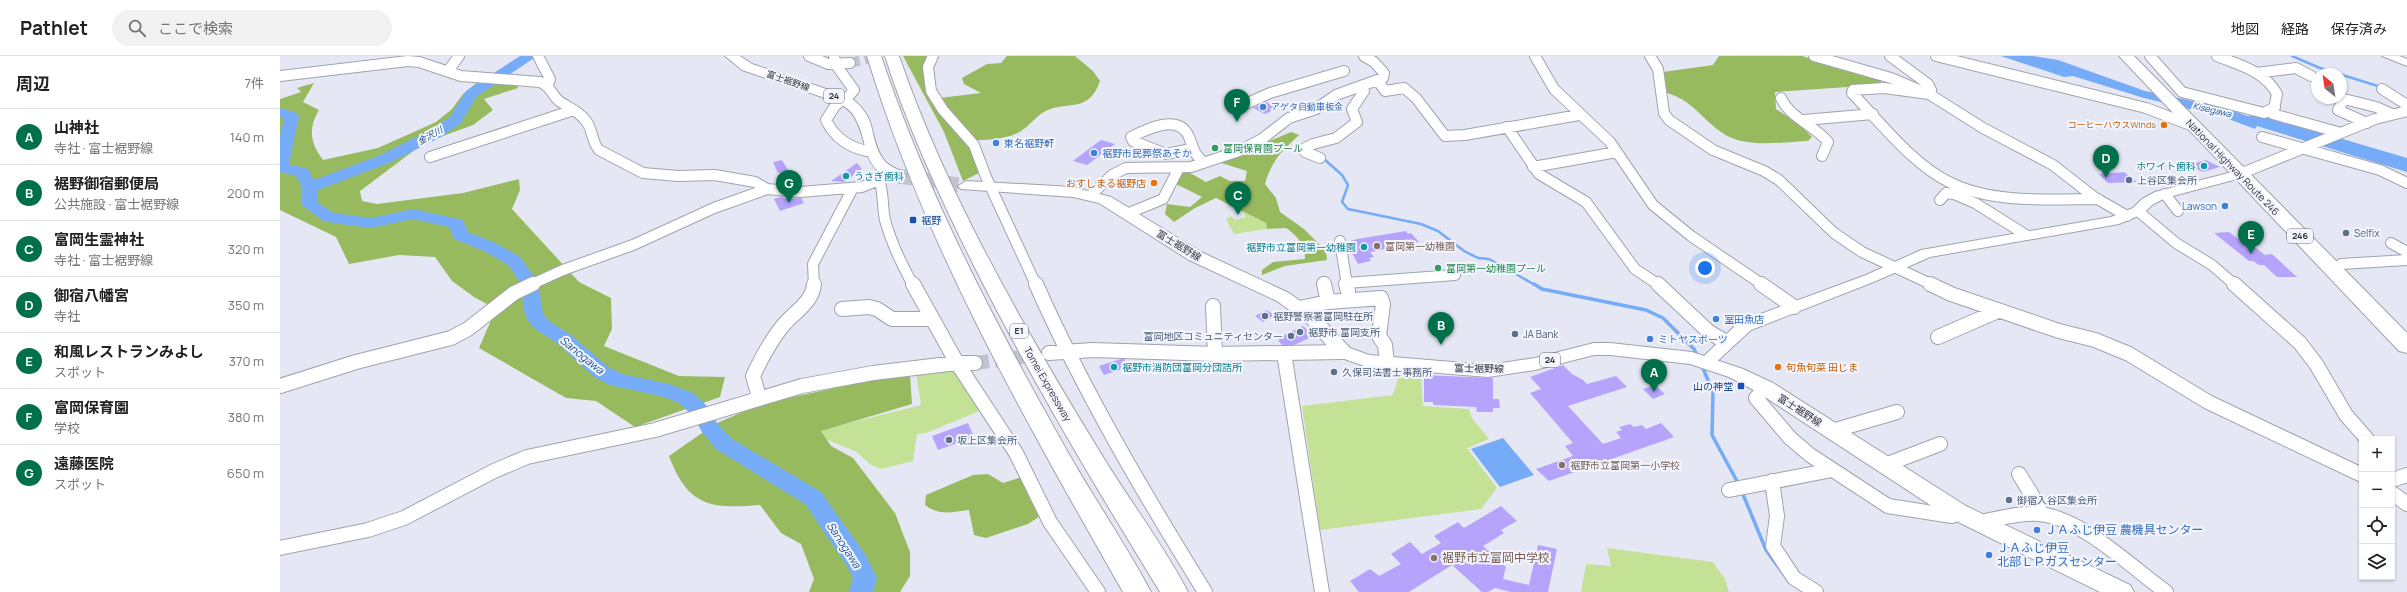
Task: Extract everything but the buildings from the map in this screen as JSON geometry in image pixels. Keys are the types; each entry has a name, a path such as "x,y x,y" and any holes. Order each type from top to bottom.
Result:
{"highway":[{"name":"E1","path":"874,56 905,146 972,294 1012,373 1137,592"},
{"name":"Tomei Expressway","path":"892,56 940,175 1001,300 1050,389 1174,592"},
{"name":"National Highway Route 246","path":"2126,56 2156,82 2201,126 2407,346"},
{"name":"National Highway Route 246","path":"2136,56 2156,82"},
{"name":"National Highway Route 246","path":"2245,172 2341,264 2407,331"}],"main road":[{"name":"富士裾野線","path":"731,56 747,67 844,100 861,112 867,125 872,152 880,167 888,176"},
{"name":"富士裾野線","path":"966,186 1066,191 1091,195 1129,213 1195,256 1283,297 1299,308 1342,352 1367,360 1488,371 1535,364 1586,351 1610,349 1706,362 1766,388 1958,512 2122,592"}],"street":[{"path":"448,71 459,56"},
{"path":"538,56 550,79 548,85"},
{"path":"809,56 819,64 836,66 850,63"},
{"path":"834,56 836,66 854,90 844,100 835,106 826,120 835,135 858,151 872,152"},
{"path":"933,56 928,65 928,78 933,99 974,146 985,178 992,187 1066,352 1140,487 1205,592"},
{"path":"1091,195 1112,175 1126,168 1135,166 1179,168 1204,163 1255,144 1289,118 1316,109 1336,95 1361,88 1383,78 1384,73 1364,56"},
{"path":"1535,56 1554,89 1610,142 1653,205 1668,219 1794,307"},
{"path":"1650,56 1658,69 1664,113 1669,120 1713,150 1764,171 1779,180 1834,233 1862,252 1950,294 1998,311 2095,340 2129,354 2208,402 2300,444 2359,474"},
{"path":"1814,56 1891,78 1929,94 1987,131 2053,165 2098,199 2132,213 2212,265 2300,343 2316,364 2346,415 2364,436"},
{"path":"1890,56 1928,84 1931,90 1929,94"},
{"path":"1936,56 2161,112 2180,124 2201,126"},
{"path":"2150,56 2182,92 2264,113 2275,107"},
{"path":"2220,57 2237,56"},
{"path":"2388,56 2407,63"},
{"path":"2220,57 2266,79 2276,90 2273,114 2341,133"},
{"path":"280,76 424,59 448,71 479,78 540,82 548,85 558,100 574,110 588,124 594,144 599,150 643,172 678,176 715,175 754,182 767,189 800,192 853,188 888,176"},
{"path":"2287,64 2311,76"},
{"path":"2256,73 2296,68"},
{"path":"1239,107 1265,95 1344,71"},
{"path":"1326,76 1346,92"},
{"path":"1378,81 1385,91 1404,88 1416,98 1445,136 1465,135 1580,115"},
{"path":"1320,158 1305,152 1303,149 1307,146 1337,137 1353,127 1357,122 1352,111 1364,91 1361,88"},
{"path":"1929,94 1889,88 1853,90 1852,92 1912,153 1950,183 1972,191 1989,193 2055,199 2098,199"},
{"path":"2382,89 2407,105"},
{"path":"1781,98 1787,109 1822,133 1828,142 1822,156"},
{"path":"2367,123 2338,110 2344,99 2376,107 2392,114"},
{"path":"430,157 574,110"},
{"path":"1706,362 1726,342 1746,326 1870,278 1926,252 2103,223 2132,213 2147,202 2165,194 2245,172 2367,123 2392,114 2407,111"},
{"path":"1804,120 1873,114"},
{"path":"1191,148 1166,154 1133,142 1131,138 1144,131 1166,124 1174,124 1189,137 1191,148 1204,163"},
{"path":"1507,128 1533,167 1545,178 1586,202 1635,268 1658,284 1710,332 1726,342"},
{"path":"2262,137 2380,170 2407,183"},
{"path":"1533,167 1617,152"},
{"path":"1129,213 1163,199 1179,168"},
{"path":"888,176 883,190 884,220 902,265 957,362 1016,453 1050,522 1098,592"},
{"path":"759,397 753,376 768,346 782,326 802,308 814,287 813,264 853,188"},
{"path":"280,386 356,362 451,338 473,325 514,292 563,270 633,244 714,208 767,189"},
{"path":"1940,200 1946,193 1960,196 1994,214 2026,235"},
{"path":"2165,194 2178,211"},
{"path":"1340,242 1350,300"},
{"path":"2391,243 2407,252"},
{"path":"2341,264 2381,264 2407,260"},
{"path":"1346,283 1377,281 1387,278 1455,275"},
{"path":"1323,282 1328,302"},
{"path":"1299,308 1328,302 1381,298 1383,304 1379,336 1385,345 1387,363"},
{"path":"1212,306 1215,354"},
{"path":"842,309 869,307 876,308 886,317 892,319 932,319"},
{"path":"1938,337 1998,311"},
{"path":"1049,354 1093,350 1215,354 1342,352"},
{"path":"1284,353 1294,406 1322,592"},
{"path":"280,548 368,530 404,518 494,471 527,457 562,448 655,430 759,397 802,386 866,374 957,362 975,363"},
{"path":"1766,388 1756,398 1765,410 1790,438 1832,470 1888,506 1952,516 1958,512"},
{"path":"1832,430 1897,412"},
{"path":"1884,465 1940,444"},
{"path":"1729,490 1832,470"},
{"path":"2020,474 2038,505 2040,514"},
{"path":"1772,481 1777,516 1773,546 1794,578 1816,592"},
{"path":"2395,496 2407,504"},
{"path":"1977,522 2040,514 2061,520 2080,531 2166,592"}],"green space":[{"path":"903,56 929,56 931,99 981,93 964,84 962,78 987,64 1001,63 1007,56 1075,56 1093,71 1100,81 1090,98 1084,102 1048,110 1040,115 1025,129 1015,134 1002,138 967,141 981,172 963,181 944,132"},
{"path":"1719,56 1802,56 1883,80 1877,85 1775,92 1776,109 1799,124 1812,137 1808,141 1751,143 1740,141 1721,132 1690,105 1676,96 1667,93 1663,72 1713,65"},
{"path":"480,80 516,83 518,88 484,99 493,110 473,125 424,143 360,191 362,201 377,204 463,193 519,179 520,190 512,209 579,282 611,298 612,329 604,346 679,376 725,377 720,397 635,427 596,401 566,398 479,348 496,309 474,297 452,281 435,257 399,255 349,264 336,237 280,210 280,99 301,92 297,88 314,83 303,102 319,110 313,123 312,135 315,148 323,160 378,148 436,122 452,109 463,94"},
{"path":"1291,132 1299,135 1287,146 1274,162 1265,184 1276,198 1280,212 1304,229 1326,251 1327,260 1285,266 1262,275 1262,270 1273,262 1305,259 1304,249 1300,241 1286,228 1267,229 1266,223 1216,198 1195,208 1174,222 1165,214 1167,204 1190,207 1202,197 1176,184 1183,169 1206,182 1220,176 1230,181 1245,181 1247,171 1218,162"},
{"path":"1243,212 1266,223 1267,229 1234,234 1226,219 1231,216 1235,220 1246,217"},
{"path":"955,369 987,408 926,433 917,434 913,461 881,469 871,465 855,451 825,439 821,430 921,405 916,373"},
{"path":"1399,374 1421,376 1423,406 1469,409 1472,418 1489,439 1467,448 1497,488 1481,509 1320,530 1302,406 1393,395"},
{"path":"910,375 912,404 821,431 831,446 853,458 895,513 910,552 910,576 900,592 809,592 814,579 801,544 781,533 760,505 715,505 703,501 693,495 684,486 676,473 669,456 715,424 761,404 830,389 871,377"},
{"path":"988,474 1003,483 1025,476 1042,515 1028,524 986,538 974,535 969,510 941,512 935,511 925,505 926,495 973,475"},
{"path":"1607,548 1713,562 1725,579 1729,592 1581,592 1586,564 1611,566"}],"water":[{"name":"Kisegawa","path":"2001,56 2033,56 2058,60 2145,91 2226,108 2247,116 2261,115 2407,158 2407,172 2257,126 2255,129 2226,118 2144,98 2073,76 2064,77"},
{"path":"1503,438 1534,475 1500,487 1471,449"}],"waterway":[{"name":"金沢川","path":"310,187 383,160 436,133 456,120 471,94 492,79 530,56"},
{"path":"2292,56 2320,68 2381,87"},
{"path":"280,112 292,116 281,165 288,170 302,172 310,187"},
{"path":"1323,158 1342,175 1348,185 1342,202 1348,209 1421,224 1438,231 1464,251 1478,258 1489,259 1535,285"},
{"name":"Sanogawa","path":"310,187 310,205 329,217 371,223 413,214 457,224 460,235 490,247 514,261 523,270 529,282 533,297 534,315 542,325 564,339 601,372 617,380 669,391 686,398 702,413 709,427 724,444 813,498 857,561 865,578 861,592"},
{"path":"1534,284 1542,289 1646,310 1663,318 1694,349 1697,355"},
{"path":"1702,366 1713,392 1712,435 1739,485"},
{"path":"1742,492 1766,550 1788,580"}],"tunnel":[{"path":"850,63 878,56"},
{"path":"898,176 966,186"},
{"path":"975,363 1038,355"}],"place":[{"name":"アゲタ自動車板金","path":"1263,107"},
{"name":"富岡保育園","path":"1237,122"},
{"name":"コーヒーハウスWinds","path":"2164,125"},
{"name":"東名裾野軒","path":"996,143"},
{"name":"富岡保育園プール","path":"1215,148"},
{"name":"裾野市民葬祭あそか","path":"1094,153"},
{"name":"ホワイト歯科","path":"2204,166"},
{"name":"うさぎ歯科","path":"846,176"},
{"name":"御宿八幡宮","path":"2106,178"},
{"name":"上谷区集会所","path":"2129,180"},
{"name":"おすしまる裾野店","path":"1154,183"},
{"name":"遠藤医院","path":"789,203"},
{"name":"Lawson","path":"2225,206"},
{"name":"富岡生霊神社","path":"1238,215"},
{"name":"裾野","path":"913,220"},
{"name":"Selfix","path":"2346,233"},
{"name":"富岡第一幼稚園","path":"1377,246"},
{"name":"裾野市立富岡第一幼稚園","path":"1364,247"},
{"name":"和風レストランみよし","path":"2251,254"},
{"name":"富岡第一幼稚園プール","path":"1438,268"},
{"name":"裾野警察署富岡駐在所","path":"1265,316"},
{"name":"室田魚店","path":"1716,319"},
{"name":"裾野市 富岡支所","path":"1300,332"},
{"name":"JA Bank","path":"1515,334"},
{"name":"富岡地区コミュニティセンター","path":"1291,336"},
{"name":"ミトヤスポーツ","path":"1650,339"},
{"name":"裾野御宿郵便局","path":"1441,345"},
{"name":"裾野市消防団富岡分団詰所","path":"1114,367"},
{"name":"旬魚旬菜 田じま","path":"1778,367"},
{"name":"久保司法書士事務所","path":"1334,372"},
{"name":"山の神堂","path":"1741,386"},
{"name":"山神社","path":"1654,392"},
{"name":"坂上区集会所","path":"949,440"},
{"name":"裾野市立富岡第一小学校","path":"1562,465"},
{"name":"御宿入谷区集会所","path":"2009,500"},
{"name":"ＪＡふじ伊豆 農機具センター","path":"2037,530"},
{"name":"ＪＡふじ伊豆 北部ＬＰガスセンター","path":"1989,555"},
{"name":"裾野市立富岡中学校","path":"1434,558"}]}
